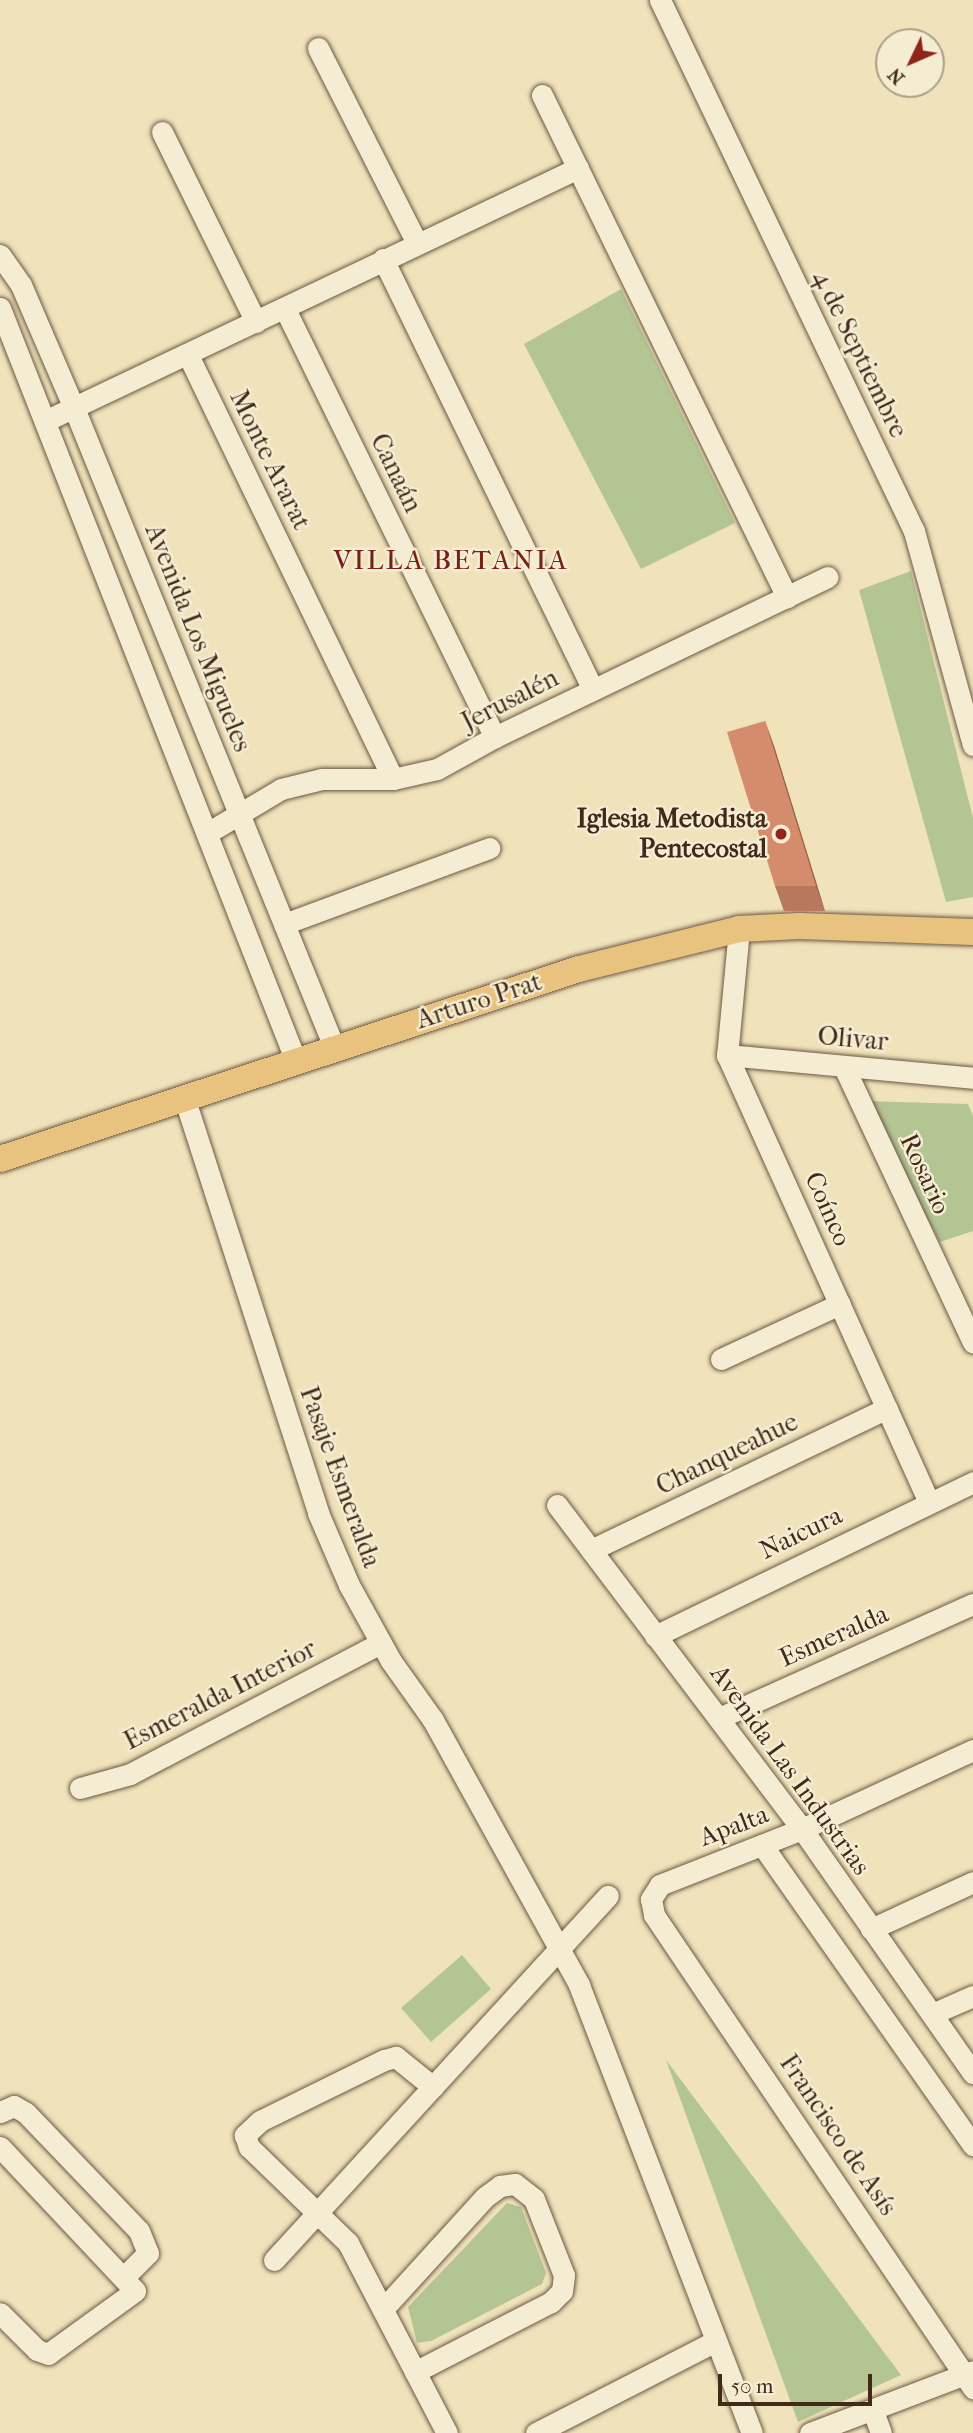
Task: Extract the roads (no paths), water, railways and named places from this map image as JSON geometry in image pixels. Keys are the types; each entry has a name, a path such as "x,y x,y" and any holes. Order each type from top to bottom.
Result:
{"main road":[{"name":"Arturo Prat","path":"0,1159 295,1059 579,969 740,929 799,926 973,932"}],"street":[{"name":"4 de Septiembre","path":"660,0 914,531 973,745"},
{"path":"318,48 417,243"},
{"path":"542,95 787,597"},
{"path":"162,132 256,322"},
{"path":"45,421 578,168"},
{"name":"Avenida Los Migueles","path":"0,255 21,285 74,408 334,1047"},
{"path":"383,259 593,690"},
{"path":"0,308 209,832 295,1059"},
{"name":"Canaán","path":"285,309 495,737"},
{"name":"Monte Ararat","path":"188,355 393,779"},
{"name":"Jerusalén","path":"209,832 239,811 281,789 322,779 393,779 437,769 495,737 828,578"},
{"path":"284,924 489,848"},
{"path":"727,1055 740,929"},
{"name":"Olivar","path":"727,1055 973,1078"},
{"name":"Coínco","path":"727,1055 929,1502"},
{"name":"Rosario","path":"845,1067 967,1313 973,1342"},
{"name":"Pasaje Esmeralda","path":"184,1097 318,1513 349,1585 381,1643 433,1720 542,1923 579,1985 752,2433"},
{"path":"721,1359 840,1304"},
{"name":"Chanqueahue","path":"591,1550 887,1408"},
{"name":"Naicura","path":"655,1636 973,1482"},
{"name":"Avenida Las Industrias","path":"557,1505 802,1829 973,2073"},
{"name":"Esmeralda","path":"719,1718 973,1604"},
{"name":"Esmeralda Interior","path":"80,1788 130,1774 381,1643"},
{"name":"Apalta","path":"654,1915 651,1899 660,1885 802,1829 973,1750"},
{"path":"762,1845 973,2145"},
{"path":"872,1929 973,1882"},
{"path":"274,2260 608,1896"},
{"name":"Francisco de Asís","path":"654,1915 971,2378"},
{"path":"932,2014 973,1996"},
{"path":"433,2087 396,2057 384,2060 260,2121 245,2135 249,2147 348,2243 447,2433"},
{"path":"0,2112 14,2106 26,2113 139,2231 148,2253 129,2285 48,2354 37,2350 0,2313"},
{"path":"0,2147 129,2285"},
{"path":"383,2309 485,2197 500,2186 515,2184 534,2199 564,2275 562,2291 551,2302 415,2372"},
{"path":"536,2433 716,2341"},
{"path":"810,2433 971,2378"},
{"path":"873,2411 881,2433"}],"place":[{"name":"Iglesia Metodista Pentecostal","path":"781,834"}],"district":[{"name":"VILLA BETANIA","path":"451,560"}]}
